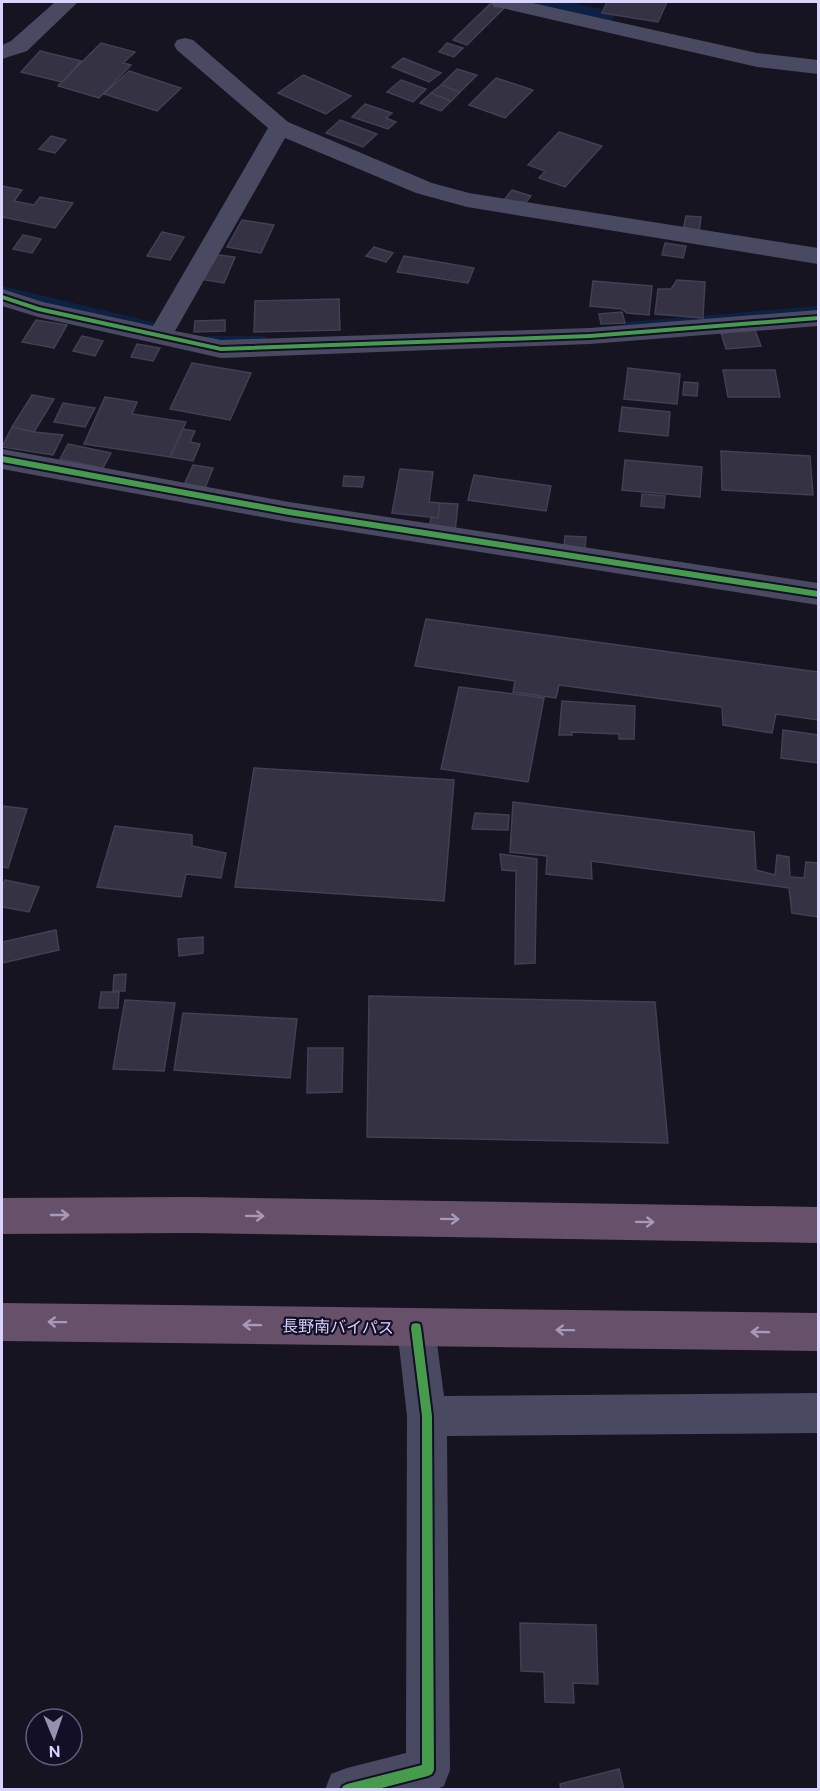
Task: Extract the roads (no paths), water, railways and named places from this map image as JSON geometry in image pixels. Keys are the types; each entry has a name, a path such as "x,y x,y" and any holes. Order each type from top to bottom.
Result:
{"highway":[{"path":"2,1216 191,1215 819,1225"},
{"name":"長野南バイパス","path":"2,1322 819,1332"}],"street":[{"path":"2,53 19,46 67,2"},
{"path":"502,2 757,60 819,67"},
{"path":"185,45 280,127 424,188 467,200 819,256"},
{"path":"160,335 280,127"},
{"path":"2,297 38,309 221,349 590,336 819,318"},
{"path":"2,459 289,512 819,594"},
{"path":"347,1790 428,1770 427,1416 416,1328"},
{"path":"427,1416 819,1413"}],"waterway":[{"path":"536,2 602,16"},
{"path":"2,289 153,325"},
{"path":"627,325 818,309"},
{"path":"208,339 264,339"}]}
